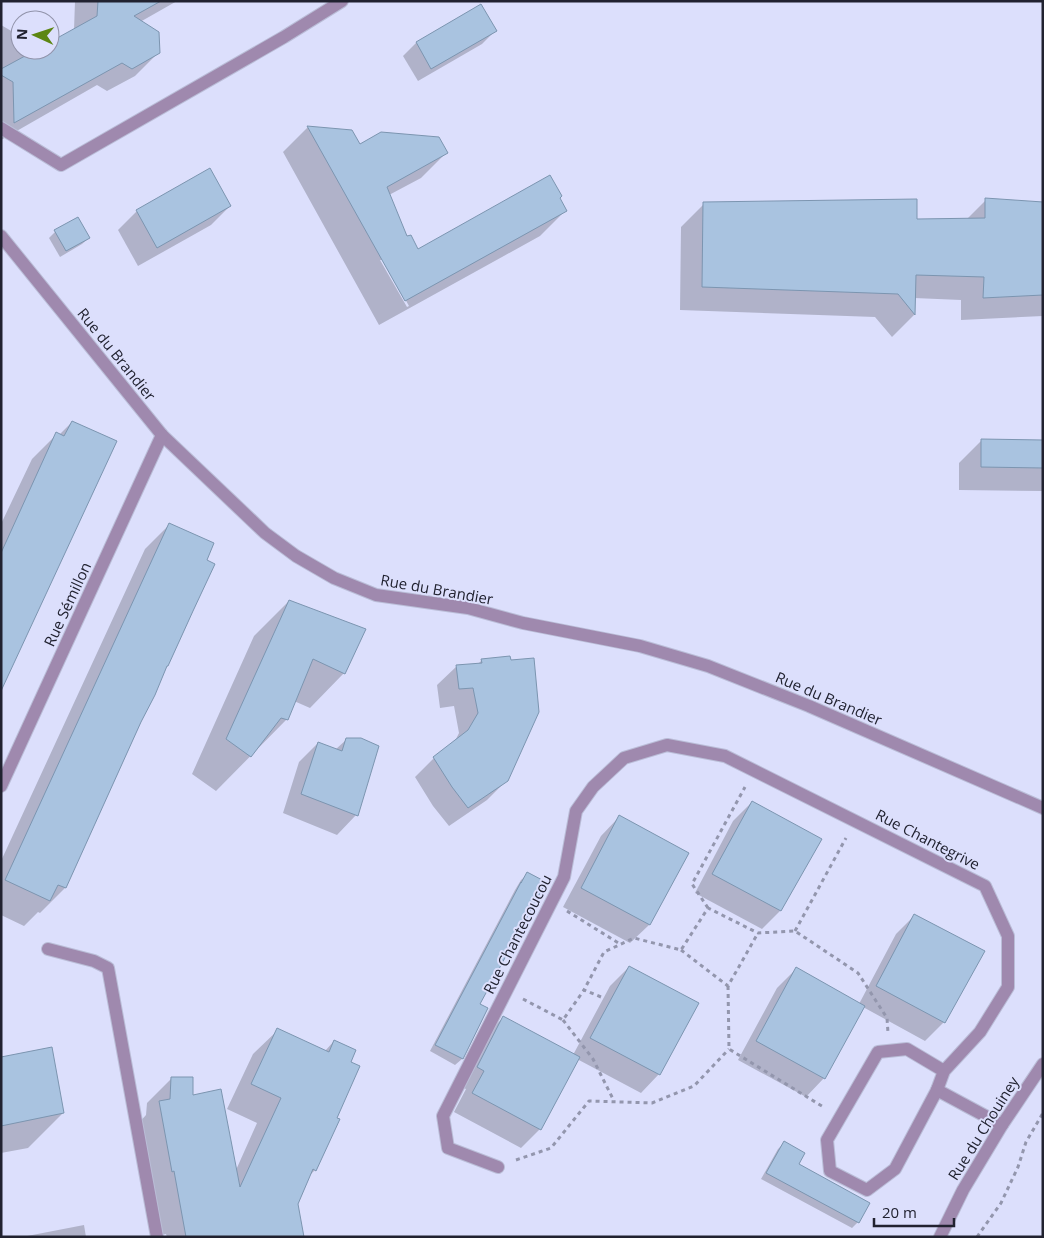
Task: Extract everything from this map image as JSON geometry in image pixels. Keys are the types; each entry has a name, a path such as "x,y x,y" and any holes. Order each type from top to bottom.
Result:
{"street":[{"path":"1,128 61,165 275,42 342,1"},
{"name":"Rue du Brandier","path":"1,236 162,435 265,533 296,556 334,578 376,595 468,608 523,623 640,646 708,666 809,706 1043,808"},
{"name":"Rue Sémillon","path":"1,786 162,435"},
{"name":"Rue Chantecoucou","path":"498,1167 448,1148 443,1116 564,877 576,811 592,787 624,758 668,744 725,756 855,821"},
{"name":"Rue Chantegrive","path":"855,821 985,886 1008,936 1008,987 980,1032 944,1071 937,1090 895,1169 867,1190 830,1171 827,1140 878,1052 891,1051"},
{"path":"48,949 108,968 157,1237"},
{"path":"891,1051 907,1048 944,1071"},
{"name":"Rue du Chouiney","path":"940,1237 963,1190 1002,1125 1043,1064"},
{"path":"937,1090 1002,1125"}],"path":[{"path":"754,771 692,884 708,908 758,933 795,931 858,972 887,1018 891,1051"},
{"path":"795,931 855,821"},
{"path":"552,902 620,944"},
{"path":"681,950 708,908"},
{"path":"498,1167 551,1148 589,1101 652,1103 694,1086 729,1049 728,986 758,933"},
{"path":"563,1020 584,990 604,952 634,938 681,950 728,986"},
{"path":"507,990 563,1020 593,1059 614,1101"},
{"path":"584,990 601,997"},
{"path":"729,1049 840,1117"},
{"path":"977,1237 1000,1203 1018,1167 1026,1142 1043,1113"}],"building":[{"path":"98,1 161,1 134,16 159,32 160,53 132,69 122,63 14,123 13,82 1,75 1,69 18,60 60,60 60,36 97,16"},
{"path":"481,4 497,31 431,69 416,42"},
{"path":"307,126 352,130 360,144 381,132 439,137 448,153 387,187 407,236 411,235 418,249 550,175 562,196 560,198 567,211 405,301"},
{"path":"210,168 231,206 157,248 136,210"},
{"path":"985,198 1043,202 1043,295 983,298 984,277 916,275 915,315 898,294 702,287 703,202 917,199 917,219 985,218"},
{"path":"78,217 90,238 66,251 54,230"},
{"path":"72,421 117,441 1,691 1,553 56,432 64,436"},
{"path":"981,439 1043,440 1043,468 981,467"},
{"path":"169,523 214,543 207,560 215,564 66,888 58,885 50,901 5,880"},
{"path":"289,600 366,629 345,674 313,659 288,720 281,718 251,757 226,739"},
{"path":"510,656 511,660 534,658 539,712 508,781 468,808 433,757 468,730 478,713 473,688 459,689 456,665 482,663 481,659"},
{"path":"346,738 361,738 379,746 358,816 301,794 318,742 342,751"},
{"path":"752,801 822,839 781,911 712,874"},
{"path":"619,815 689,853 650,925 581,888"},
{"path":"527,872 546,882 480,1004 488,1008 463,1059 435,1045"},
{"path":"914,914 985,951 945,1023 876,986"},
{"path":"629,966 699,1003 660,1075 590,1038"},
{"path":"796,967 865,1006 825,1079 756,1041"},
{"path":"503,1016 580,1057 541,1130 472,1093 484,1071 477,1067"},
{"path":"277,1028 329,1052 334,1040 356,1050 351,1062 360,1066 337,1118 340,1119 316,1171 313,1169 298,1204 304,1237 186,1237 159,1101 170,1099 171,1077 193,1077 193,1095 221,1089 240,1187 281,1098 251,1084"},
{"path":"52,1047 64,1113 1,1126 1,1057"},
{"path":"784,1141 805,1153 799,1164 870,1203 859,1223 766,1173"}]}
